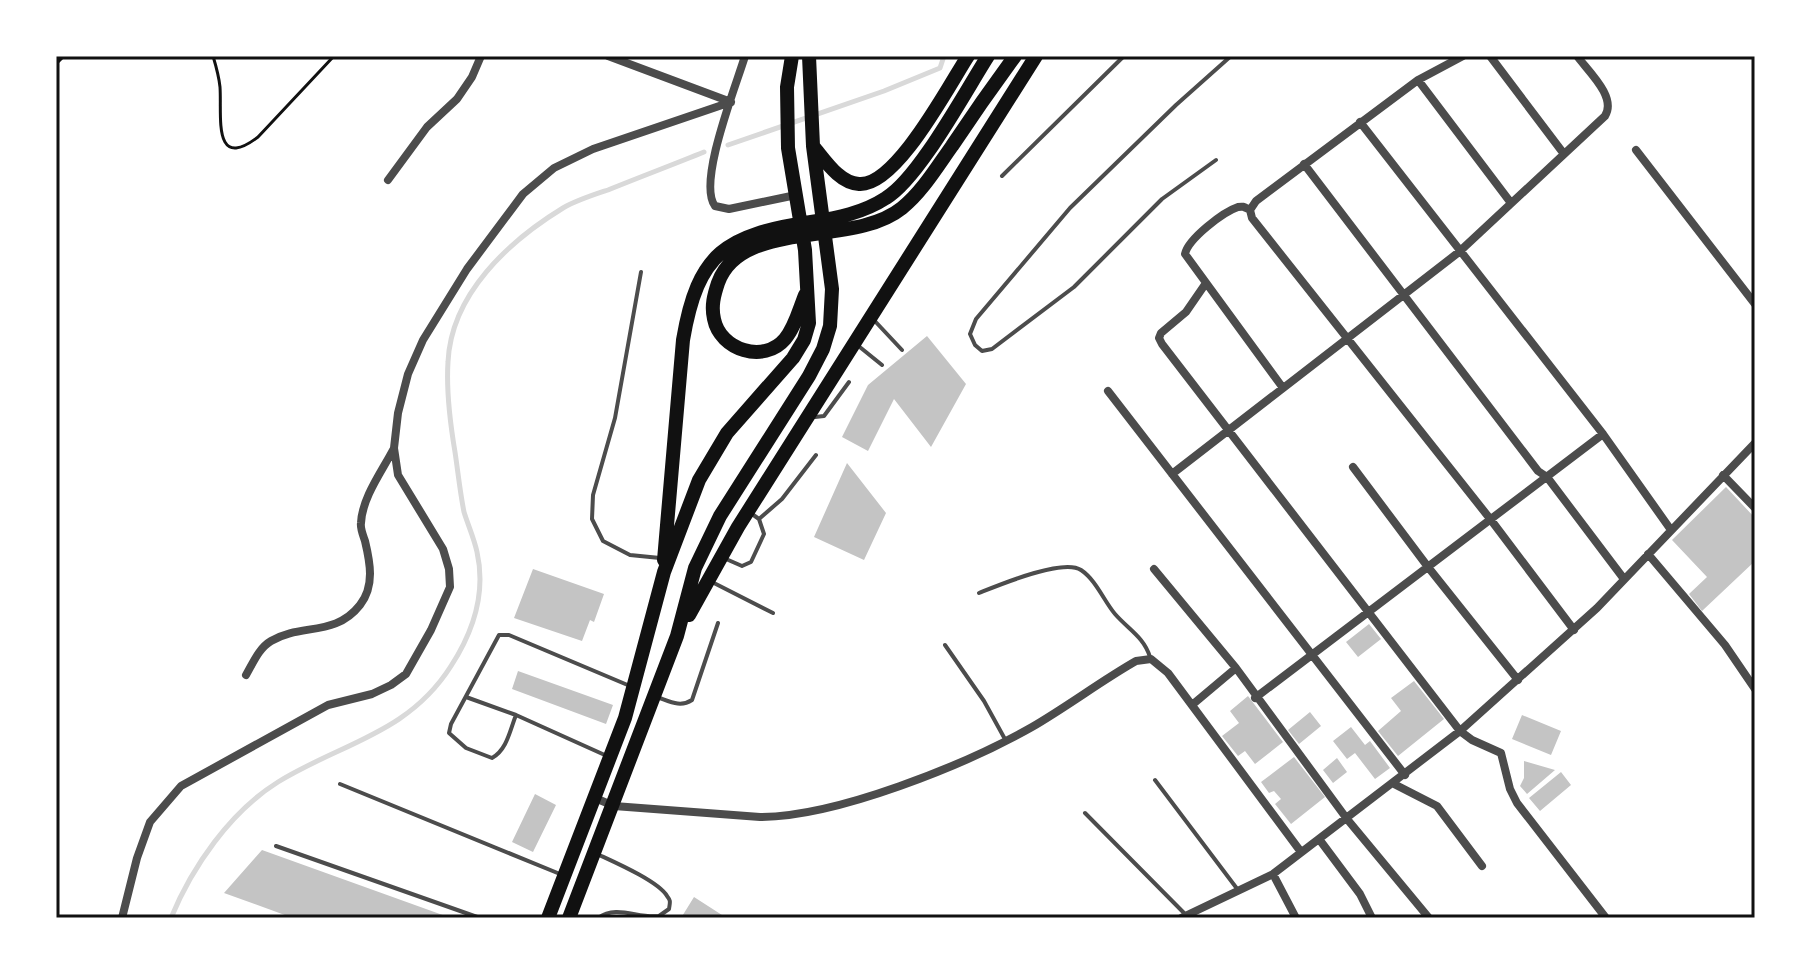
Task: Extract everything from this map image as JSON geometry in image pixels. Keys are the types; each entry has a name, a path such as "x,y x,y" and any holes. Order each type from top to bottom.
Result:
{"main road":[{"path":"664,566 711,456 727,433 793,358 804,340 809,323 805,250 788,148 787,87 792,56"},
{"path":"569,918 677,636 695,568 720,516 809,376 823,349 830,326 832,289 813,144 809,56"},
{"path":"813,144 833,170 857,184 873,182 902,158 968,56"},
{"path":"844,224 901,187 988,56"},
{"path":"548,918 635,688 664,566 683,340 696,284 712,260 731,245 763,230 789,231 884,220 903,207 930,177 1015,56"},
{"path":"677,636 720,557 754,515 809,413 1036,56"},
{"path":"789,231 754,246 722,274 713,299 714,320 725,339 740,349 761,353 774,349 791,330 807,291"}],"street":[{"path":"388,180 433,120 457,99 481,56"},
{"path":"608,56 731,102"},
{"path":"745,56 710,176 712,203 720,209 729,209 796,195"},
{"path":"1463,56 1418,80 1256,201 1250,210 1252,218 1574,630"},
{"path":"1490,56 1564,154"},
{"path":"1172,474 1459,252 1609,110 1608,99 1577,56"},
{"path":"1418,80 1511,203"},
{"path":"122,918 150,822 181,786 328,705 372,694 391,685 406,674 425,641 450,587 449,569 443,549 398,475 394,448 398,413 408,374 423,340 467,269 523,194 554,168 593,149 731,102"},
{"path":"1360,122 1603,434 1671,530"},
{"path":"1636,150 1755,304"},
{"path":"1304,164 1624,579"},
{"path":"1250,210 1243,207 1234,209 1194,238 1186,248 1186,258 1283,388"},
{"path":"1206,283 1186,312 1159,338 1460,731 1501,753 1510,789 1517,803 1606,918"},
{"path":"1108,391 1405,775"},
{"path":"1255,698 1603,434"},
{"path":"1184,917 1273,874 1460,731 1574,630 1755,443"},
{"path":"246,675 261,650 271,641 295,632 326,628 347,618 362,603 371,578 360,524 366,503 394,448"},
{"path":"1353,467 1518,680"},
{"path":"1723,475 1755,508"},
{"path":"1648,554 1725,645 1755,689"},
{"path":"1154,569 1236,668 1255,698 1347,819 1429,918"},
{"path":"595,798 614,806 760,817 799,815 920,777 1006,741 1136,661 1151,659 1162,666 1301,852"},
{"path":"1192,705 1236,668"},
{"path":"1394,784 1437,806 1482,866"},
{"path":"1319,839 1360,894 1372,918"},
{"path":"1273,874 1296,918"}],"lane":[{"path":"1002,176 1124,56"},
{"path":"1216,160 1162,199 1063,296 992,349 982,351 975,345 970,334 976,319 1070,208 1231,56"},
{"path":"641,272 615,418 593,495 592,519 603,541 630,555 664,566"},
{"path":"871,317 902,350"},
{"path":"854,342 882,365"},
{"path":"809,413 815,417 824,416 849,382"},
{"path":"720,557 742,566 751,562 763,539 763,529 754,515 782,499 816,455"},
{"path":"979,593 1059,568 1078,568 1115,614 1137,634 1151,659"},
{"path":"708,580 773,613"},
{"path":"655,696 685,705 692,700 718,623"},
{"path":"516,715 500,753 492,758 466,748 449,733 499,635 509,635 635,688"},
{"path":"945,645 984,701 1006,741"},
{"path":"466,697 516,715 611,758"},
{"path":"1155,780 1238,890"},
{"path":"340,784 564,876"},
{"path":"1085,813 1184,917"},
{"path":"276,846 480,918"},
{"path":"595,853 660,888 670,904 669,909 659,916 617,911 598,918"}],"path":[{"path":"56,64 64,56"},
{"path":"213,56 220,85 222,137 229,147 235,149 245,147 258,137 334,56"}],"building":[{"path":"927,336 966,384 931,447 894,399 868,451 842,437 868,385"},
{"path":"847,463 886,513 864,560 814,537"},
{"path":"1726,487 1755,518 1755,561 1702,611 1689,594 1707,577 1672,540"},
{"path":"533,569 604,594 594,622 590,620 582,641 514,618"},
{"path":"1369,624 1381,639 1358,657 1346,642"},
{"path":"518,671 613,705 606,724 512,689"},
{"path":"1414,681 1444,719 1398,756 1378,731 1401,711 1391,698"},
{"path":"1248,696 1283,742 1255,764 1245,751 1238,756 1222,736 1239,723 1230,711"},
{"path":"1310,712 1321,726 1299,744 1288,730"},
{"path":"1522,715 1561,731 1551,755 1512,739"},
{"path":"1351,727 1365,745 1370,741 1390,768 1375,779 1355,753 1347,759 1333,741"},
{"path":"1294,757 1325,797 1291,824 1275,804 1281,799 1274,791 1269,793 1261,782"},
{"path":"1337,758 1347,772 1333,783 1323,770"},
{"path":"1524,761 1555,770 1527,794 1520,786 1524,778"},
{"path":"1561,772 1571,785 1540,811 1529,798"},
{"path":"535,794 556,805 533,852 512,842"},
{"path":"262,850 451,918 293,918 224,893"},
{"path":"694,897 722,915 720,918 681,918"}],"waterway":[{"path":"728,145 884,91 940,68 944,56"},
{"path":"171,918 201,860 244,809 278,782 372,735 415,707 434,689 466,639 476,611 480,582 476,547 461,497 450,418 448,362 452,337 471,292 504,253 563,208 704,152"}]}
